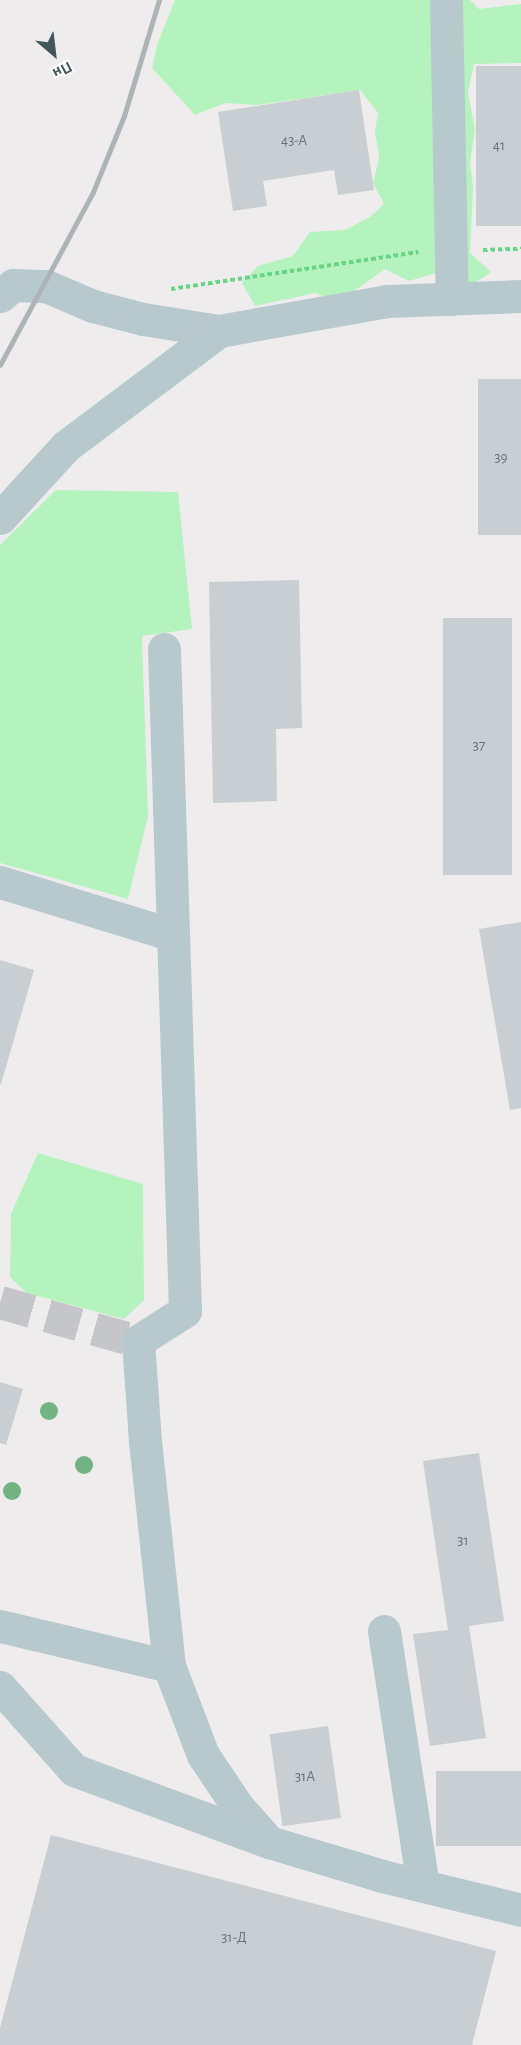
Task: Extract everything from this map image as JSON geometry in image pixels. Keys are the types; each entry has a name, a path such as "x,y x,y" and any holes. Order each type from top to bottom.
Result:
{"street":[{"path":"446,0 452,299"},
{"path":"0,296 13,285 46,286 93,306 143,319 219,331 387,301 521,297"},
{"path":"0,518 66,446 219,331"},
{"path":"164,649 185,1311 138,1341 169,1666 204,1755 238,1807 269,1842"},
{"path":"0,882 173,935"},
{"path":"0,1626 169,1666"},
{"path":"384,1631 423,1886"},
{"path":"0,1687 74,1770 269,1842 423,1886 521,1910"}],"path":[{"path":"166,290 403,253 521,249"}],"green space":[{"path":"175,0 470,0 479,9 521,4 521,63 474,64 468,93 475,129 470,162 473,187 470,253 491,272 467,288 436,273 409,281 385,269 340,301 315,293 255,306 242,283 258,266 293,256 310,232 345,230 370,217 384,204 373,183 379,158 375,131 378,113 360,90 258,105 225,103 195,115 152,68 158,42"},
{"path":"56,490 178,492 192,629 142,636 148,816 128,899 0,863 0,545"},
{"path":"38,1153 143,1184 144,1300 124,1319 27,1293 10,1277 11,1214"}],"building":[{"path":"476,66 521,66 521,226 476,226"},
{"path":"359,90 374,190 338,195 334,170 263,181 267,206 233,211 218,112"},
{"path":"478,379 521,379 521,535 478,535"},
{"path":"299,580 302,728 276,729 277,801 213,803 209,582"},
{"path":"443,618 512,618 512,875 443,875"},
{"path":"521,922 521,1108 510,1110 479,929"},
{"path":"0,960 34,970 1,1084 0,1084"},
{"path":"0,1382 23,1389 6,1445 0,1443"},
{"path":"479,1453 504,1621 469,1626 486,1738 430,1746 413,1634 448,1630 423,1461"},
{"path":"328,1726 341,1818 283,1826 270,1734"},
{"path":"436,1771 521,1771 521,1846 436,1846"},
{"path":"51,1835 496,1951 472,2045 0,2045 0,2028"}],"tunnel":[{"path":"0,1302 138,1341"}],"railway":[{"path":"0,365 93,192 124,116 159,0"}]}
